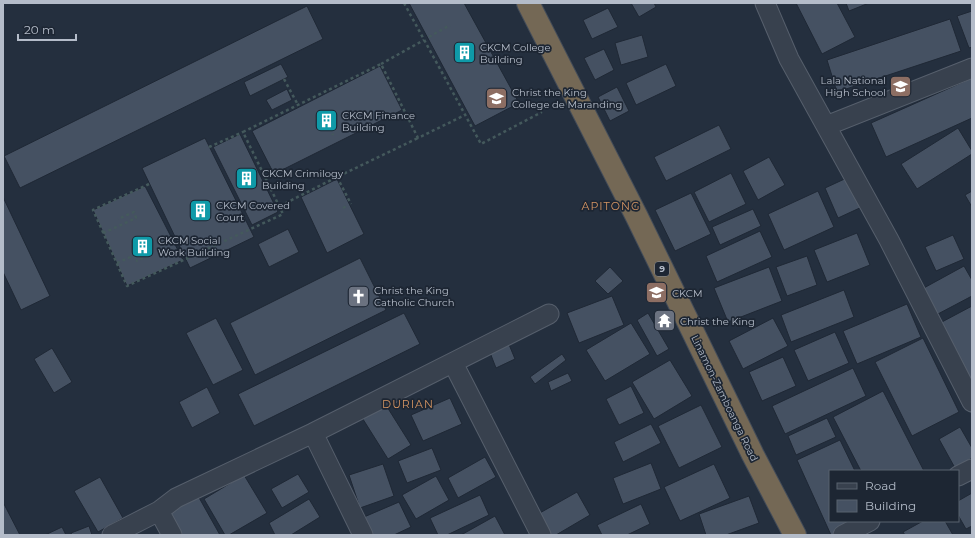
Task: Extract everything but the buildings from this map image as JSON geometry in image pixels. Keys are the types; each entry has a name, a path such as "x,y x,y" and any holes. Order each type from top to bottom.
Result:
{"highway":[{"name":"Linamon-Zamboanga Road","path":"528,3 637,217 753,454 795,535"}],"street":[{"path":"765,3 790,59 889,240 972,402"},
{"path":"826,126 972,68"},
{"path":"112,535 159,511 176,498 313,433 549,314"},
{"path":"453,363 541,535"},
{"path":"313,433 363,535"},
{"path":"959,476 972,469"},
{"path":"159,511 172,535"},
{"path":"843,535 868,522"}],"path":[{"path":"404,3 481,144 542,112"},
{"path":"429,37 450,25"},
{"path":"210,147 244,132 381,64 424,40"},
{"path":"381,64 418,138"},
{"path":"284,79 298,105"},
{"path":"322,130 316,118 323,115 333,135"},
{"path":"280,206 464,115"},
{"path":"149,184 93,210 127,286 284,214 244,132"},
{"path":"338,177 349,205 343,208"},
{"path":"103,232 136,218 134,212 118,218"},
{"path":"117,263 148,249 150,255 136,261"}],"place":[{"name":"CKCM College Building","path":"464,53"},
{"name":"Lala National High School","path":"901,86"},
{"name":"Christ the King College de Maranding","path":"496,98"},
{"name":"CKCM Finance Building","path":"327,121"},
{"name":"CKCM Crimilogy Building","path":"246,179"},
{"name":"CKCM Covered Court","path":"201,211"},
{"name":"CKCM Social Work Building","path":"142,246"},
{"name":"CKCM","path":"657,293"},
{"name":"Christ the King Catholic Church","path":"359,296"},
{"name":"Christ the King","path":"664,321"}],"district":[{"name":"APITONG","path":"611,206"},
{"name":"DURIAN","path":"408,404"}]}
